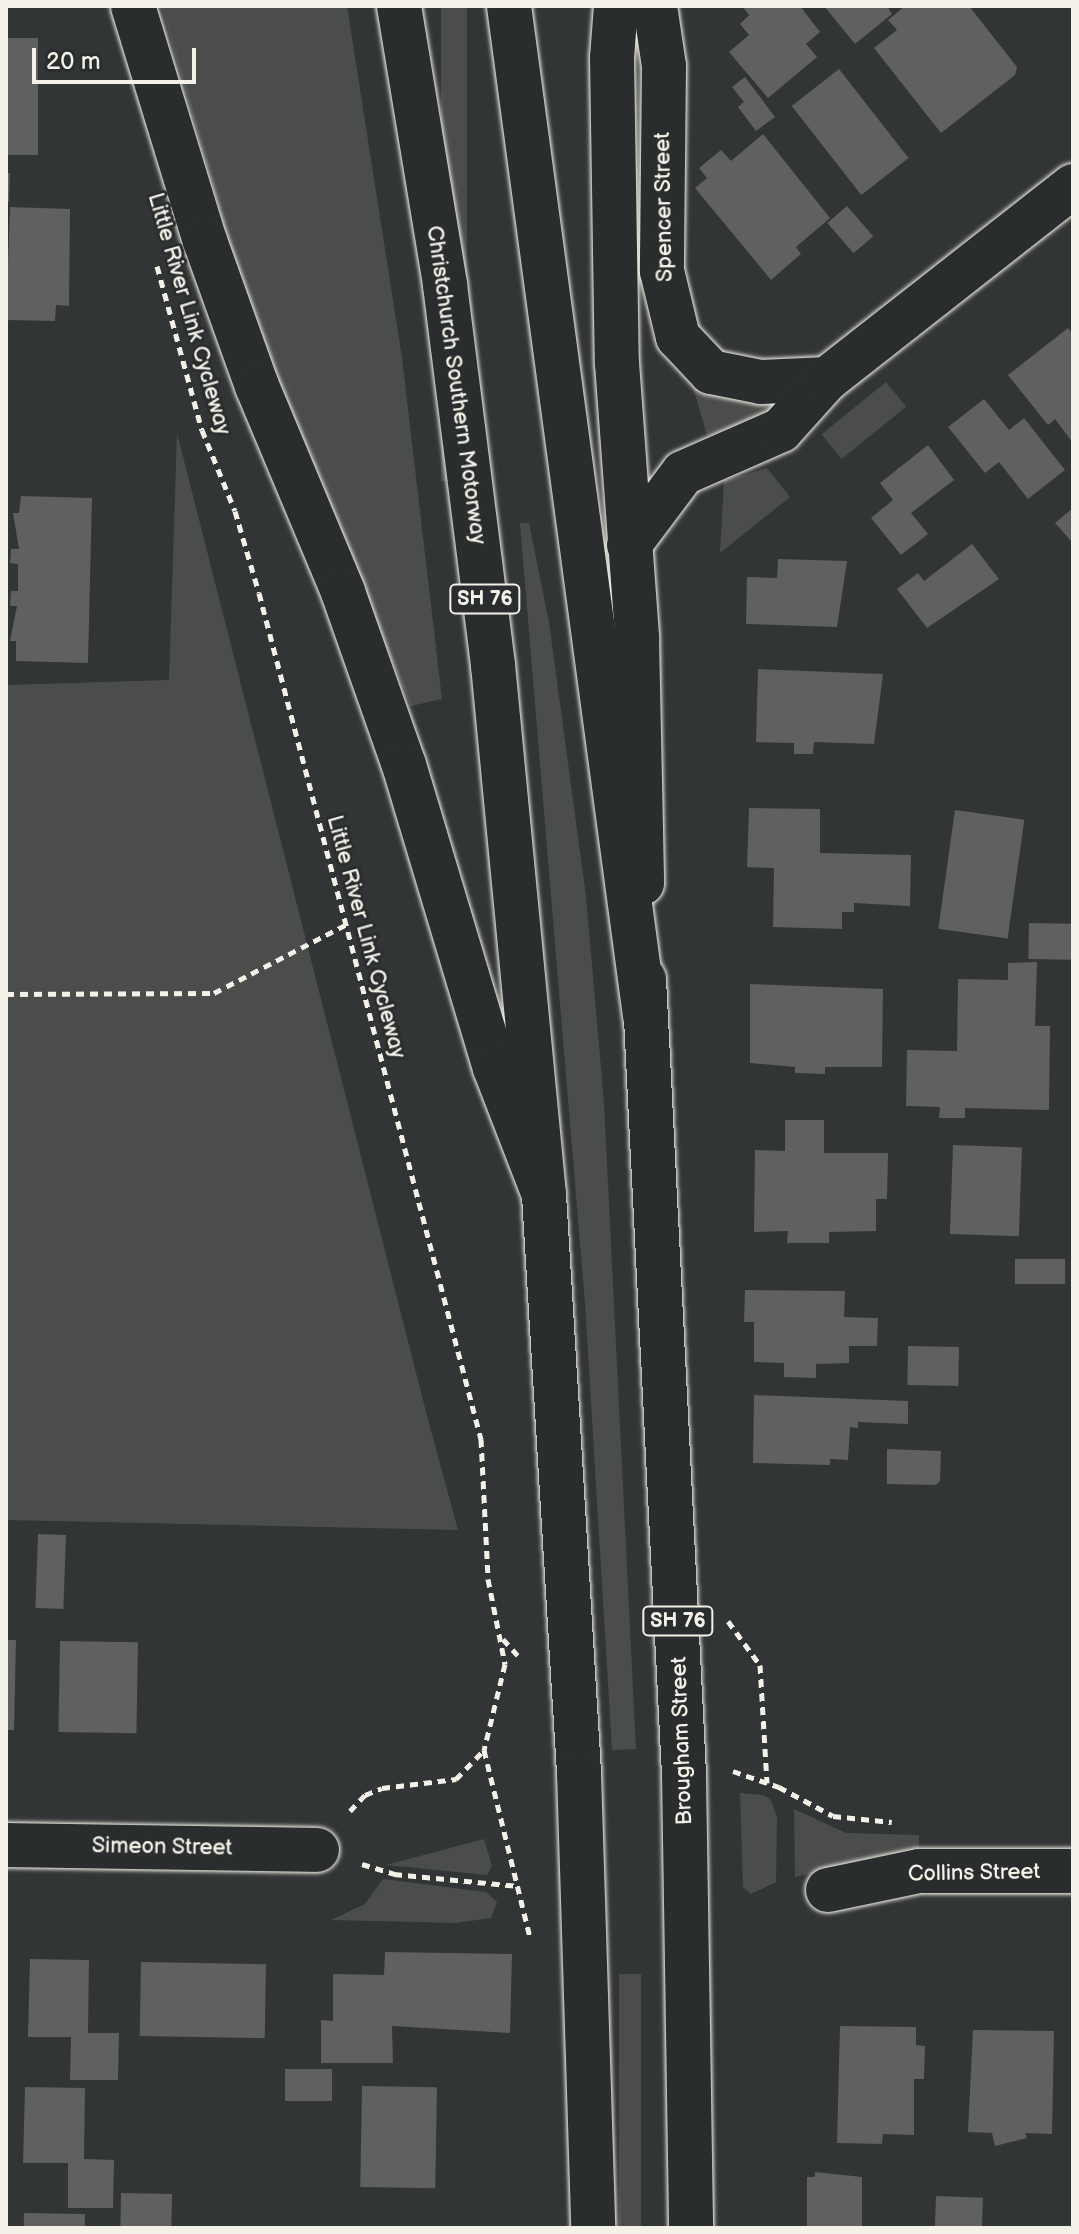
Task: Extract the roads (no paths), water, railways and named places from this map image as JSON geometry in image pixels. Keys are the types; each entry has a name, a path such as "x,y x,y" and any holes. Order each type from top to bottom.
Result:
{"main road":[{"path":"133,6 205,241 257,386 348,607 404,765 495,1068 544,1195"},
{"name":"Christchurch Southern Motorway","path":"399,6 445,285 493,665 544,1195"},
{"name":"SH 76","path":"509,6 645,1016"},
{"path":"616,6 614,242 629,545 637,638 645,1016"},
{"name":"Spencer Street","path":"655,6 664,66 662,271 678,337 711,372 761,382 827,379"},
{"path":"629,545 683,473 781,430 827,379 1073,186"},
{"name":"Brougham Street","path":"645,1016 684,1775 691,2228"},
{"name":"SH 76","path":"544,1195 579,1773 593,2228"},
{"name":"Simeon Street","path":"6,1845 317,1850"},
{"name":"Collins Street","path":"828,1890 919,1871 1073,1871"}]}
